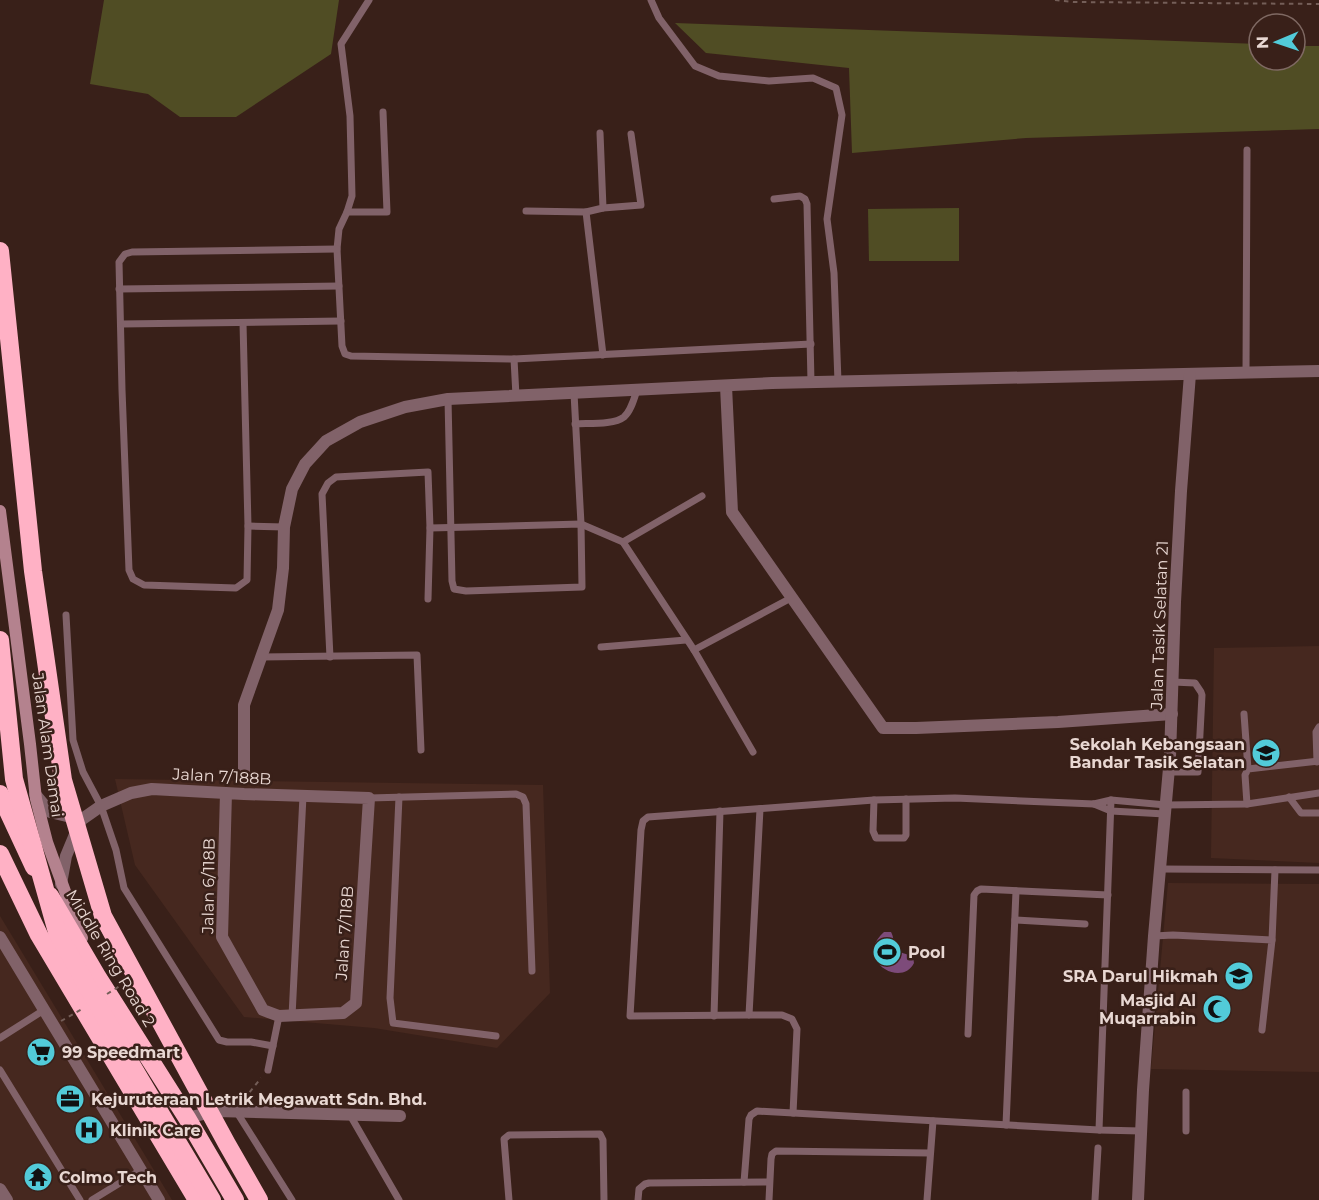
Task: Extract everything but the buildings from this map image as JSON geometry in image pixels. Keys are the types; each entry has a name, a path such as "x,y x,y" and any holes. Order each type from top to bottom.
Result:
{"highway":[{"path":"0,251 33,571 63,780 103,916 259,1200"},
{"path":"0,640 14,780 57,932 131,1064 212,1200"},
{"name":"Middle Ring Road 2","path":"0,794 33,864 97,976 187,1118 235,1200"},
{"path":"0,854 39,935 196,1200"}],"main road":[{"name":"Jalan Alam Damai","path":"0,511 35,794 61,884 97,976"}],"street":[{"path":"244,774 244,705 278,610 283,568 284,527 292,489 305,464 326,441 360,422 405,407 448,399 812,382 1319,371"},
{"name":"Jalan Tasik Selatan 21","path":"1137,1200 1154,936 1169,772 1175,602 1190,374"},
{"path":"726,386 732,512 883,728 1046,722 1172,714"},
{"name":"Jalan 7/188B","path":"81,819 100,806 131,793 152,789 226,794 369,798"},
{"path":"35,794 50,812 81,819 66,856 61,884"},
{"name":"Jalan 6/118B","path":"226,794 222,938 263,1010 286,1016"},
{"name":"Jalan 7/118B","path":"286,1016 343,1013 356,1003 369,798"},
{"path":"0,937 159,1200"},
{"path":"187,1118 216,1111 400,1116"},
{"path":"0,1189 7,1200"}],"lane":[{"path":"369,0 341,44 350,128 352,196 339,229 337,249 342,346 345,354 351,357 514,358 811,344"},
{"path":"651,0 659,18 695,66 719,76 769,81 813,78 836,88 842,115 827,219 834,273 838,382"},
{"path":"347,212 387,212 383,112"},
{"path":"600,133 603,208"},
{"path":"526,211 586,212 603,208 641,205 632,134"},
{"path":"1246,372 1247,150"},
{"path":"774,198 800,196 807,204 812,382"},
{"path":"586,212 603,354"},
{"path":"243,323 248,526 247,580 236,588 144,585 133,579 129,570 119,262 125,254 132,252 337,249"},
{"path":"119,289 339,286"},
{"path":"121,324 341,321"},
{"path":"514,358 516,396"},
{"path":"575,424 612,422 623,418 631,407 637,390"},
{"path":"448,399 454,589 466,591 582,587 574,393"},
{"path":"330,657 322,494 328,483 336,477 428,472 430,528 428,599"},
{"path":"623,542 702,496"},
{"path":"430,528 581,524 623,542 694,650 753,752"},
{"path":"248,526 284,527"},
{"path":"694,650 791,598"},
{"path":"66,615 73,740 83,772 100,806 116,850 124,888 219,1040 251,1041 273,1046"},
{"path":"602,647 686,640"},
{"path":"261,657 417,655 421,750"},
{"path":"1173,682 1195,683 1201,692 1198,780"},
{"path":"1244,714 1248,769 1245,775 1247,804"},
{"path":"1248,769 1318,761 1316,732 1319,727"},
{"path":"1169,772 1198,772"},
{"path":"1094,804 1111,811 1166,809 1247,804 1319,793"},
{"path":"369,798 516,794 523,797 526,804 532,971"},
{"path":"268,1070 273,1046 286,1016 303,796"},
{"path":"399,797 390,998 393,1023 496,1036"},
{"path":"1289,797 1301,813 1319,813"},
{"path":"793,1113 797,1029 792,1020 782,1016 749,1015 630,1016 643,821 648,817 906,799 955,798 1094,804 1111,800 1166,809"},
{"path":"874,800 874,836 899,839 906,835 906,799"},
{"path":"1099,1130 1111,800"},
{"path":"749,1015 760,809"},
{"path":"714,1016 720,811"},
{"path":"1161,869 1319,870"},
{"path":"1262,1030 1272,940 1275,870"},
{"path":"968,1034 976,891 981,889 1108,895"},
{"path":"1006,1125 1016,891"},
{"path":"1015,920 1085,924"},
{"path":"1154,936 1272,940"},
{"path":"0,1038 44,1010"},
{"path":"0,1070 80,1200"},
{"path":"1186,1092 1186,1131"},
{"path":"236,1111 292,1200"},
{"path":"744,1182 751,1115 757,1111 1141,1131"},
{"path":"350,1115 399,1200"},
{"path":"927,1200 933,1121"},
{"path":"509,1200 504,1139 509,1135 600,1134 603,1140 604,1200"},
{"path":"1095,1200 1098,1148"},
{"path":"769,1200 771,1160 772,1154 776,1151 930,1153"},
{"path":"92,1200 141,1170"},
{"path":"638,1200 639,1189 645,1184 769,1182"}],"path":[{"path":"1055,0 1319,4"},
{"path":"236,1111 268,1070"}],"shaded area":[{"path":"104,0 339,0 331,54 236,117 180,117 148,94 90,84"},
{"path":"675,23 1247,44 1247,72 1307,72 1307,46 1319,46 1319,129 1026,138 852,153 849,68 706,53"},
{"path":"959,208 959,261 869,261 868,209"},
{"name":"Sekolah Kebangsaan Bandar Tasik Selatan","path":"1319,646 1319,863 1211,858 1214,648"},
{"path":"115,779 543,785 550,993 497,1048 374,1028 244,1017 135,865"},
{"name":"SRA Darul Hikmah","path":"1168,883 1319,884 1319,1072 1151,1069"},
{"path":"0,916 172,1200 0,1200"},
{"name":"Pool","path":"884,932 891,932 896,949 913,957 914,963 908,970 899,973 891,972 876,961 874,952 876,942"}],"place":[{"name":"Sekolah Kebangsaan Bandar Tasik Selatan","path":"1266,753"},
{"name":"Pool","path":"887,952"},
{"name":"SRA Darul Hikmah","path":"1239,976"},
{"name":"Masjid Al Muqarrabin","path":"1217,1009"},
{"name":"99 Speedmart","path":"41,1052"},
{"name":"Kejuruteraan Letrik Megawatt Sdn. Bhd.","path":"70,1099"},
{"name":"Klinik Care","path":"89,1130"},
{"name":"Colmo Tech","path":"38,1177"}]}
